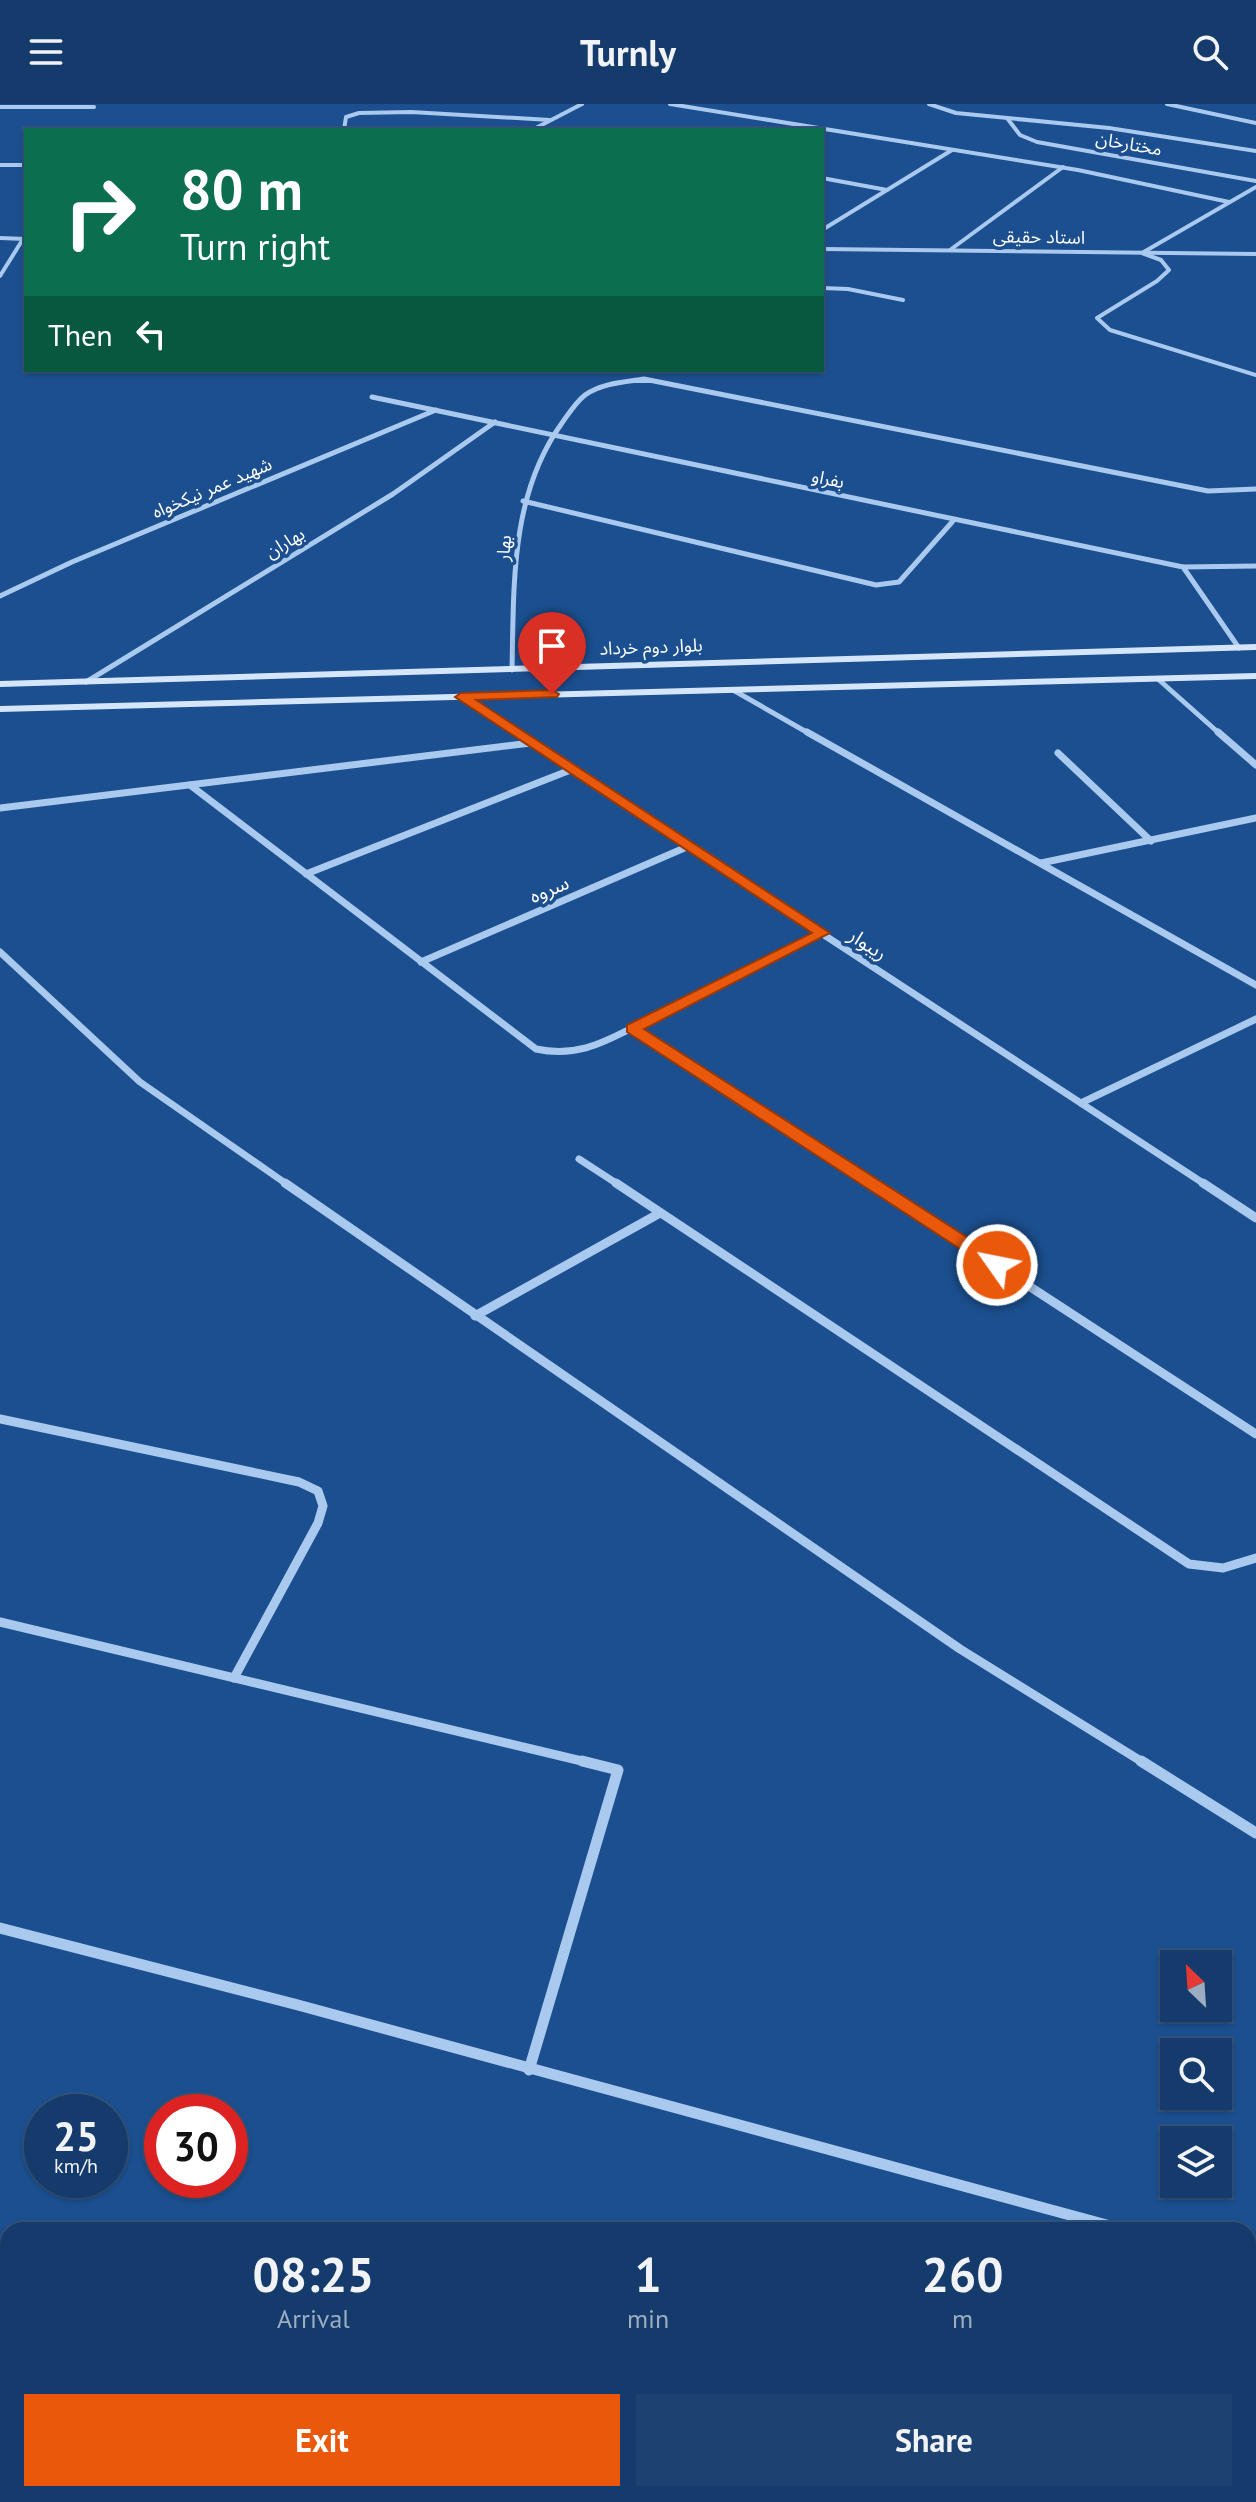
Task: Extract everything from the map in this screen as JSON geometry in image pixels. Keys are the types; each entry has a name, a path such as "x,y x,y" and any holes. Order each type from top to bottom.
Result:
{"street":[{"path":"537,128 582,104"},
{"path":"670,104 820,128"},
{"path":"929,104 956,113 1109,128 1256,151"},
{"path":"1167,104 1256,123"},
{"path":"0,107 94,107"},
{"path":"344,128 346,117 364,112 468,114 550,120"},
{"name":"مختارخان","path":"1007,118 1020,135 1037,142 1256,184"},
{"path":"824,129 1063,167 1229,202"},
{"path":"824,229 952,149"},
{"path":"0,165 24,165"},
{"path":"949,250 1063,167"},
{"path":"824,178 887,190"},
{"path":"1142,253 1256,184"},
{"path":"0,238 24,239"},
{"path":"0,276 24,240"},
{"name":"استاد حقیقی","path":"824,249 1256,254"},
{"path":"1142,253 1158,257 1169,270 1157,281 1105,311 1097,318 1101,325 1256,375"},
{"path":"824,288 848,289 903,300"},
{"path":"644,379 650,372"},
{"path":"644,379 1208,491 1256,489"},
{"name":"بهار","path":"512,670 516,553 523,501 551,434 584,396 644,379"},
{"name":"بفراو","path":"372,397 1183,567 1256,566"},
{"name":"شهید عمر نیکخواه","path":"0,596 72,562 436,410"},
{"name":"بهاران","path":"86,682 393,494 495,422"},
{"path":"523,501 876,585 899,582 953,521"},
{"path":"1183,567 1239,648"},
{"name":"بلوار دوم خرداد","path":"0,684 1256,647"},
{"path":"0,709 1256,676"},
{"path":"1158,679 1256,765"},
{"path":"733,690 1256,985"},
{"name":"ریبوار","path":"461,697 1256,1218"},
{"path":"0,808 532,743"},
{"path":"1058,753 1151,841"},
{"path":"306,874 573,769"},
{"path":"190,785 536,1049 560,1055 577,1053 632,1028 822,933"},
{"path":"1040,863 1256,818"},
{"name":"سروه","path":"421,962 689,846"},
{"path":"0,952 140,1082 960,1649 1256,1833"},
{"path":"1081,1103 1256,1019"},
{"path":"632,1028 1256,1434"},
{"path":"579,1159 1189,1564 1214,1571 1237,1568 1256,1558"},
{"path":"475,1316 660,1213"},
{"path":"0,1419 299,1482 318,1491 323,1506 318,1523 234,1678"},
{"path":"0,1622 618,1770 529,2070"},
{"path":"0,1928 298,2005 1095,2222"}],"route":[{"path":"552,694 461,697 822,933 632,1028 997,1265"}]}
